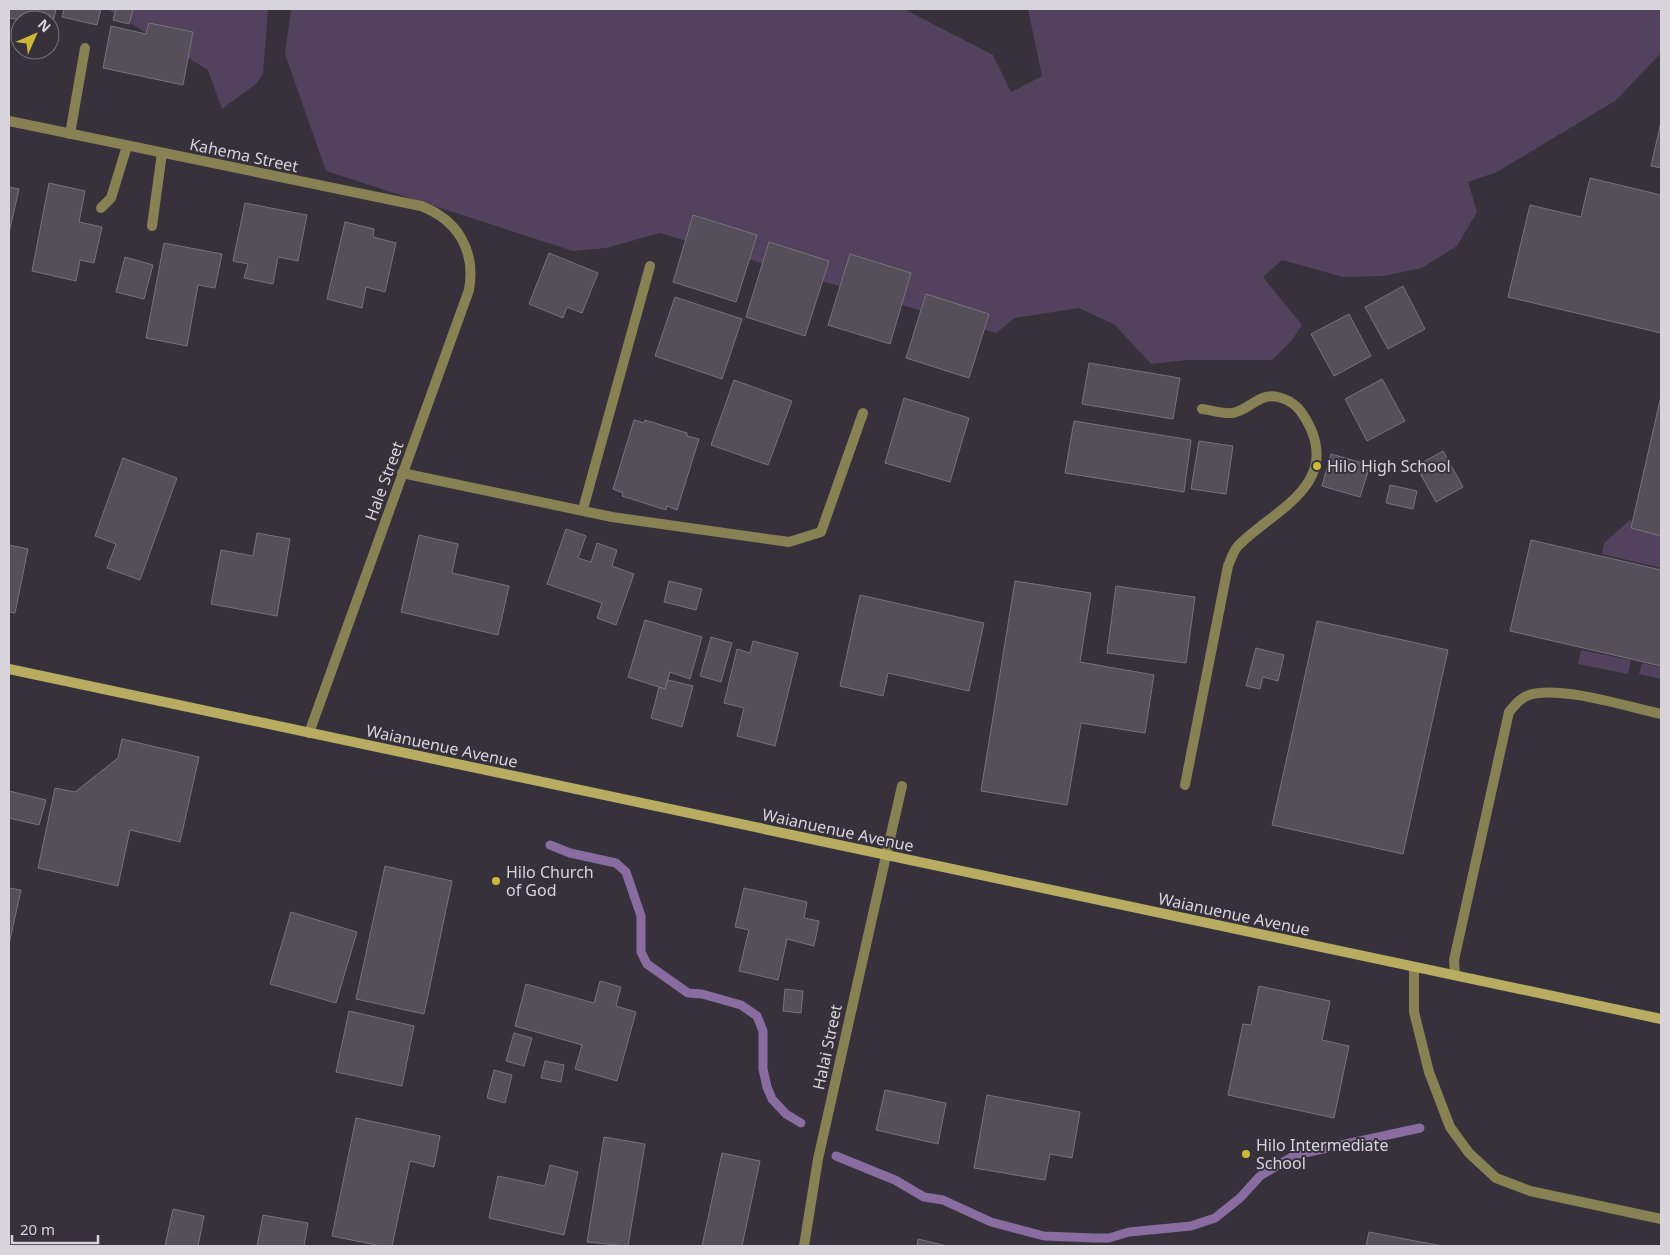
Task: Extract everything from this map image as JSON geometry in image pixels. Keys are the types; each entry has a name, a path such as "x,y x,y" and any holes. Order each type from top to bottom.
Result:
{"main road":[{"name":"Waianuenue Avenue","path":"9,669 886,856 1661,1018"}],"street":[{"path":"70,134 85,48"},
{"name":"Kahema Street","path":"9,121 421,206 444,218 462,238"},
{"path":"101,208 111,198 127,146"},
{"path":"152,226 162,153"},
{"name":"Hale Street","path":"309,733 469,290 471,264 462,238"},
{"path":"583,509 650,266"},
{"path":"1185,786 1228,566 1237,547 1302,493 1314,469 1316,441 1305,417 1295,402 1276,396 1259,398 1232,413 1202,409"},
{"path":"402,474 583,509 612,517 789,542 821,532 862,413"},
{"path":"1455,975 1454,960 1509,712 1518,701 1528,696 1555,692 1661,714"},
{"name":"Halai Street","path":"804,1246 818,1159 902,786"},
{"path":"1414,967 1414,1012 1429,1072 1450,1126 1469,1153 1496,1178 1530,1191 1661,1219"}],"shaded area":[{"path":"107,9 268,9 263,74 256,84 222,109 208,70"},
{"path":"291,9 904,9 993,55 1011,92 1042,76 1028,9 1661,9 1661,53 1615,101 1497,172 1468,182 1477,212 1457,246 1422,268 1383,276 1343,277 1282,260 1263,277 1302,325 1292,340 1272,360 1187,360 1151,364 1115,325 1079,308 1015,318 996,333 660,233 606,248 573,251 326,171 285,54"},
{"path":"1630,520 1632,521 1631,528 1661,536 1661,568 1602,554 1604,543"},
{"path":"1581,650 1631,660 1628,674 1578,664"},
{"path":"1642,663 1661,667 1661,679 1639,674"}],"building":[{"path":"9,9 56,9 10,10 9,18"},
{"path":"64,9 101,9 97,25 62,17"},
{"path":"116,9 133,9 129,24 113,20"},
{"path":"149,23 193,32 183,85 103,68 111,26 146,34"},
{"path":"1661,122 1661,168 1651,166"},
{"path":"1590,178 1661,195 1661,333 1508,297 1530,205 1581,217"},
{"path":"49,183 85,191 79,222 102,227 94,263 80,260 76,281 32,271"},
{"path":"9,187 19,189 9,233"},
{"path":"245,203 307,215 298,261 278,257 273,284 244,278 248,264 233,261"},
{"path":"693,215 757,235 736,302 673,282"},
{"path":"345,222 374,229 373,237 396,243 385,292 366,287 362,308 327,299"},
{"path":"769,242 829,261 805,336 746,317"},
{"path":"164,243 222,254 215,288 198,285 187,346 146,338"},
{"path":"549,253 598,273 582,313 567,307 563,318 529,304"},
{"path":"850,254 911,273 890,344 828,325"},
{"path":"125,257 153,265 144,299 116,292"},
{"path":"1403,286 1425,329 1388,349 1365,307"},
{"path":"926,294 989,314 969,378 906,358"},
{"path":"675,297 742,319 722,379 655,356"},
{"path":"1349,314 1371,356 1334,376 1311,334"},
{"path":"1089,363 1180,378 1173,419 1082,404"},
{"path":"1382,379 1405,421 1367,441 1345,399"},
{"path":"734,380 792,401 768,465 711,445"},
{"path":"1661,396 1661,536 1631,528"},
{"path":"904,398 969,418 950,482 885,463"},
{"path":"634,420 644,423 645,420 687,433 687,436 699,439 677,510 667,506 666,510 622,496 623,493 613,489"},
{"path":"1074,421 1191,440 1184,492 1065,473"},
{"path":"1199,441 1233,446 1226,494 1191,489"},
{"path":"1443,451 1463,487 1436,502 1416,466"},
{"path":"1331,454 1370,465 1360,497 1322,486"},
{"path":"123,458 177,478 140,580 107,568 116,544 95,536"},
{"path":"1390,485 1417,491 1413,509 1386,503"},
{"path":"566,529 586,536 578,558 591,562 597,543 617,550 612,566 634,574 616,625 597,618 602,603 547,584"},
{"path":"257,533 290,539 277,616 211,604 221,550 253,556"},
{"path":"419,535 458,544 452,573 509,586 498,635 401,612"},
{"path":"1531,540 1661,570 1661,666 1510,631"},
{"path":"9,545 28,549 15,613 9,612"},
{"path":"669,581 702,589 696,610 664,602"},
{"path":"1015,581 1091,593 1080,662 1154,675 1145,733 1081,723 1067,805 981,791"},
{"path":"1116,586 1195,597 1186,663 1107,653"},
{"path":"860,595 984,623 969,691 888,673 883,696 840,686"},
{"path":"645,620 702,637 690,679 670,672 665,689 628,677"},
{"path":"1317,621 1448,650 1403,854 1272,825"},
{"path":"711,637 732,643 721,682 700,676"},
{"path":"753,641 798,653 775,746 737,736 744,708 724,703 737,649 750,653"},
{"path":"1256,648 1284,655 1278,681 1263,677 1260,689 1246,686"},
{"path":"668,680 693,686 682,727 651,718 659,687 665,689"},
{"path":"122,739 199,757 180,842 130,830 118,886 38,868 55,788 75,792 118,758"},
{"path":"9,791 46,800 39,825 9,818"},
{"path":"385,866 452,881 424,1014 356,999"},
{"path":"9,888 21,890 9,944"},
{"path":"744,888 807,902 804,918 819,921 814,946 787,939 778,980 739,971 749,930 735,927"},
{"path":"291,912 357,932 336,1003 270,984"},
{"path":"600,981 621,987 616,1006 636,1012 617,1081 575,1069 582,1045 515,1026 526,984 594,1003"},
{"path":"1259,986 1330,1001 1322,1040 1349,1046 1334,1118 1228,1095 1243,1024 1251,1025"},
{"path":"785,989 803,991 801,1013 783,1011"},
{"path":"349,1011 414,1026 402,1086 336,1072"},
{"path":"514,1033 532,1038 524,1066 506,1061"},
{"path":"545,1061 564,1065 561,1082 541,1078"},
{"path":"494,1070 512,1075 505,1103 487,1098"},
{"path":"885,1090 946,1103 938,1144 876,1130"},
{"path":"987,1095 1080,1112 1072,1158 1050,1154 1045,1180 974,1168"},
{"path":"356,1118 440,1136 434,1167 410,1161 392,1246 381,1246 332,1236"},
{"path":"604,1137 645,1144 628,1246 587,1242"},
{"path":"722,1153 760,1161 742,1246 702,1246"},
{"path":"550,1165 578,1172 564,1235 489,1218 498,1176 545,1186"},
{"path":"173,1209 204,1216 198,1246 165,1246"},
{"path":"263,1215 308,1223 304,1246 257,1246"},
{"path":"1369,1232 1410,1240 1443,1246 1366,1246"},
{"path":"918,1239 947,1246 917,1246"}],"waterway":[{"path":"550,845 570,853 616,863 626,872 641,916 641,952 647,964 688,993 702,994 741,1005 757,1016 763,1031 763,1069 767,1087 772,1099 786,1114 801,1123"},
{"path":"836,1156 895,1180 924,1197 943,1200 991,1222 1044,1236 1109,1238 1129,1232 1191,1226 1215,1218 1240,1198 1260,1176 1295,1155 1420,1128"}],"place":[{"name":"Hilo High School","path":"1317,466"},
{"name":"Hilo Church of God","path":"496,881"},
{"name":"Hilo Intermediate School","path":"1246,1154"}]}
